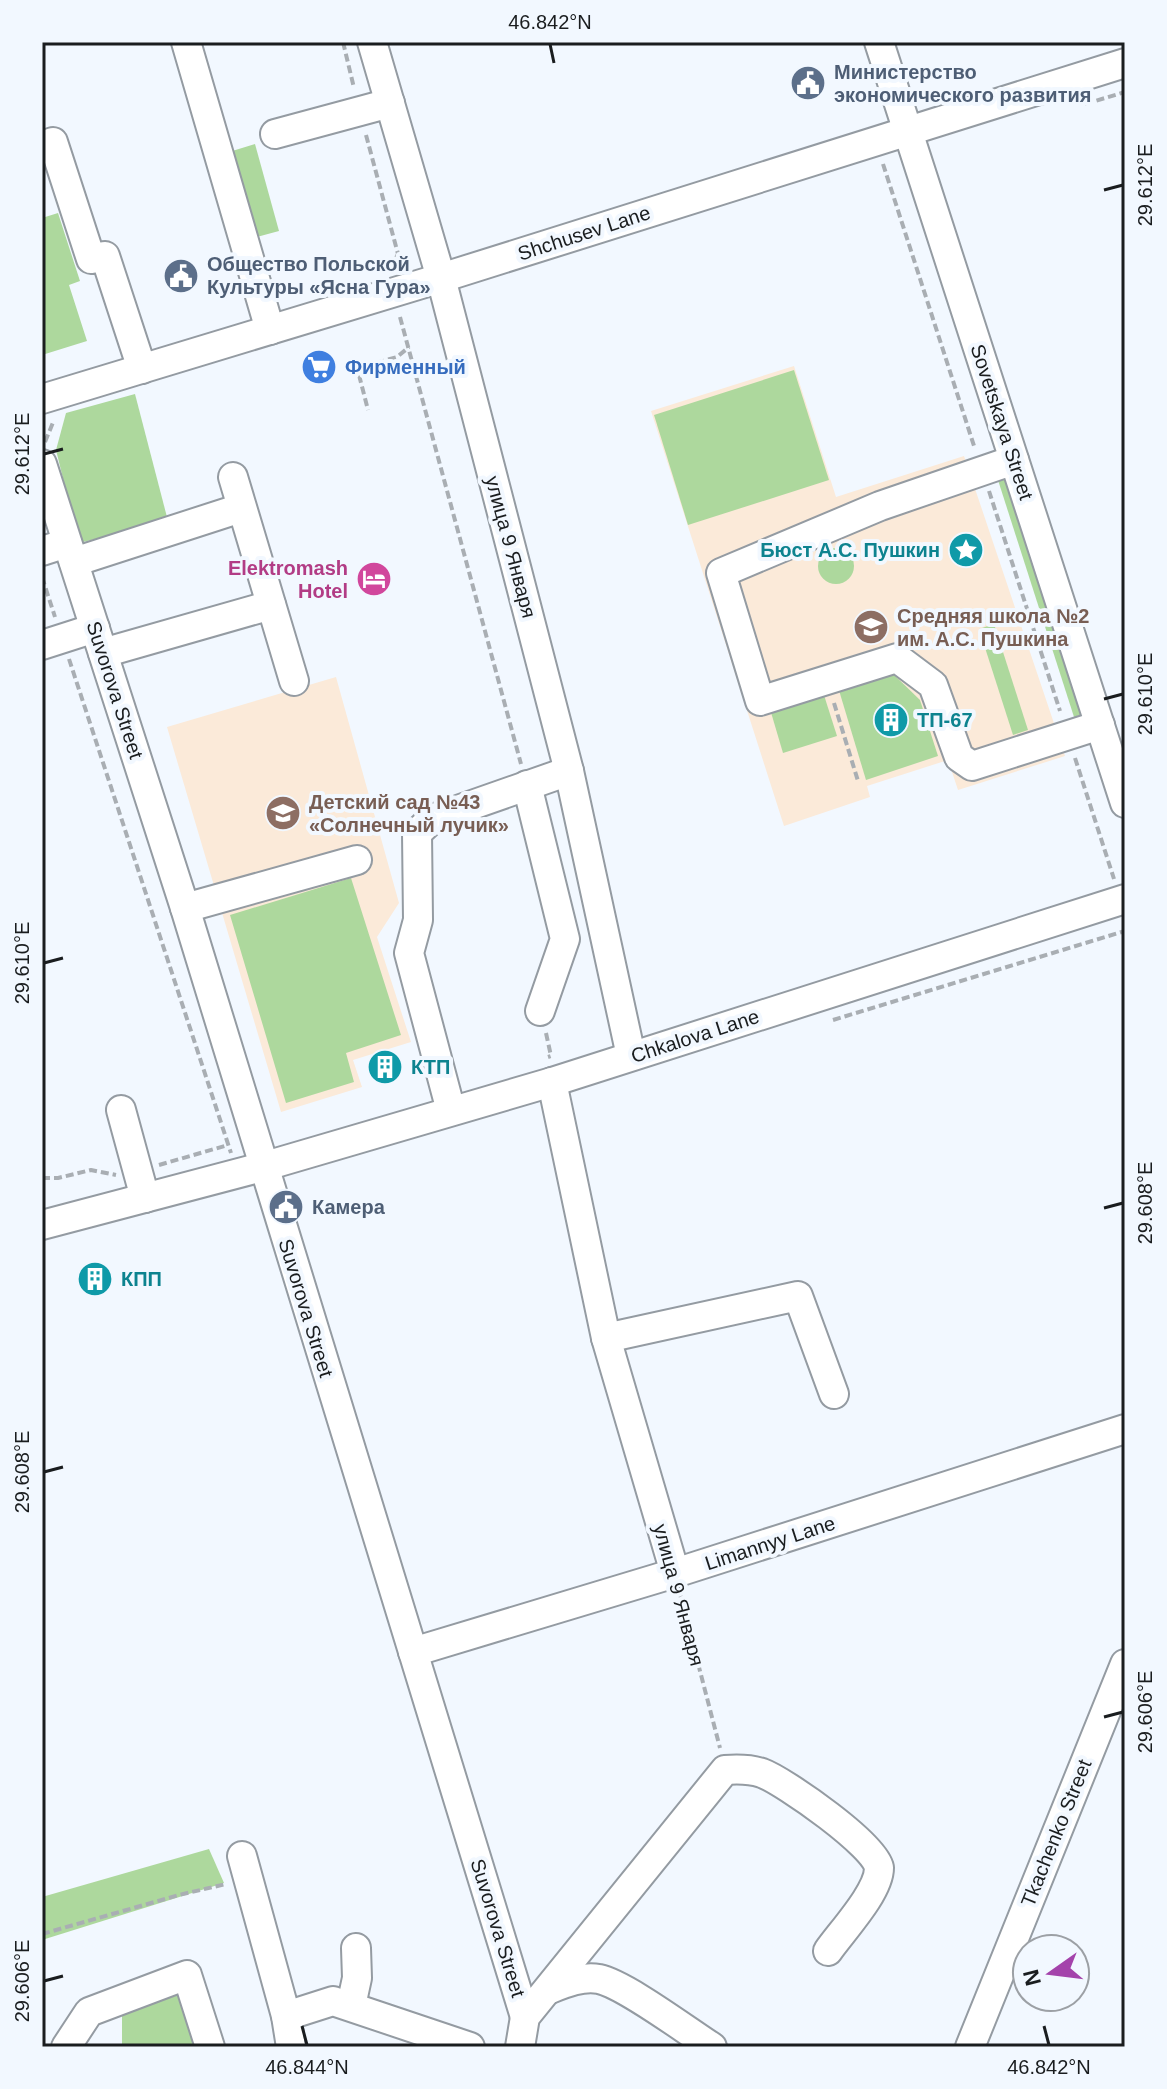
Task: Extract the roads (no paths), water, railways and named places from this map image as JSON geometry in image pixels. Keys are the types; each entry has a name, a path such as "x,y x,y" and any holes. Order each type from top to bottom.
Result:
{"street":[{"path":"186,42 270,330"},
{"name":"улица 9 Января","path":"372,42 441,278 569,771 631,1056"},
{"name":"Sovetskaya Street","path":"879,42 1125,803"},
{"name":"Shchusev Lane","path":"42,399 441,278 1125,63"},
{"path":"275,134 390,103"},
{"path":"42,146 53,142 91,259 105,256 142,369"},
{"path":"1014,460 880,506 721,573 760,701 897,658 933,685 959,757 972,766 1100,725"},
{"name":"Suvorova Street","path":"42,464 61,552 99,641 185,908 525,2017"},
{"path":"233,477 294,681"},
{"path":"61,552 241,508"},
{"path":"42,645 99,641 271,605"},
{"path":"451,1111 409,953 418,920 417,833 432,819 569,771"},
{"path":"527,785 565,939 540,1011"},
{"path":"185,908 357,860"},
{"name":"Chkalova Lane","path":"42,1225 142,1185 262,1167 451,1111 544,1071 631,1056 1120,890"},
{"name":"улица 9 Января","path":"544,1071 606,1338 675,1573"},
{"path":"121,1110 142,1185"},
{"path":"606,1338 798,1296 834,1394"},
{"name":"Limannyy Lane","path":"413,1652 675,1573 1125,1429"},
{"name":"Tkachenko Street","path":"970,2047 1125,1664"},
{"path":"520,2047 525,2017 725,1770 762,1773 782,1783 874,1853 879,1866 876,1884 828,1951"},
{"path":"245,1868 286,2016 291,2047"},
{"path":"351,2006 357,1978 356,1948"},
{"path":"66,2047 89,2012 187,1975 210,2047"},
{"path":"550,1989 577,1979 600,1979 623,1990 712,2047"},
{"path":"286,2016 333,2001 470,2047"}],"place":[{"name":"Министерство экономического развития","path":"808,83"},
{"name":"Общество Польской Культуры «Ясна Гура»","path":"181,276"},
{"name":"Фирменный","path":"319,367"},
{"name":"Бюст А.С. Пушкин","path":"966,550"},
{"name":"Elektromash Hotel","path":"374,579"},
{"name":"Средняя школа №2 им. А.С. Пушкина","path":"871,627"},
{"name":"ТП-67","path":"891,720"},
{"name":"Детский сад №43 «Солнечный лучик»","path":"283,813"},
{"name":"КТП","path":"385,1067"},
{"name":"Камера","path":"286,1207"},
{"name":"КПП","path":"95,1279"}]}
